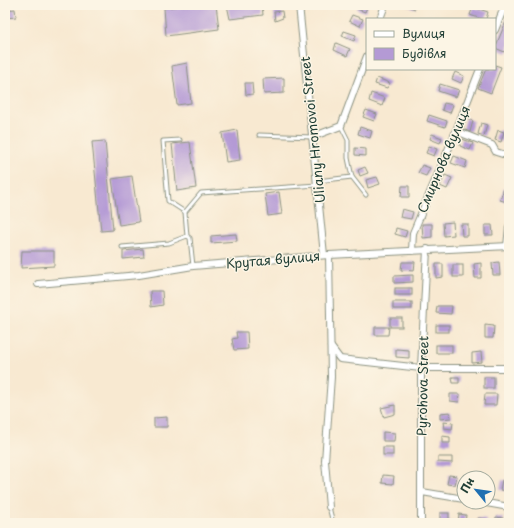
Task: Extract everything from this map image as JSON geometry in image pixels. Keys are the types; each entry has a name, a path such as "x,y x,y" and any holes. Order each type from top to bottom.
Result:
{"street":[{"name":"Uliany Hromovoi Street","path":"299,5 317,183 326,255 331,346 331,377 325,462 329,507"},
{"path":"380,18 385,5"},
{"path":"496,28 505,5"},
{"path":"312,136 341,126 366,59"},
{"name":"Смирнова вулиця","path":"412,250 413,233 456,131 480,70"},
{"path":"456,131 492,145 496,152 509,156"},
{"path":"508,246 509,227"},
{"name":"Крутая вулиця","path":"38,284 139,275 193,266 326,255 508,246"},
{"name":"Pyrohova Street","path":"421,523 421,368 427,249"},
{"path":"331,346 340,359 421,368 509,368"},
{"path":"422,492 456,498"},
{"path":"496,505 509,507"}],"lane":[{"path":"341,126 348,140 348,158 352,177 366,195"},
{"path":"259,135 312,136"},
{"path":"180,140 163,141 168,201 185,212"},
{"path":"193,266 190,238 187,236 185,212 201,193 317,183 352,177"},
{"path":"122,247 169,243 187,236"},
{"path":"329,507 333,523"}],"building":[{"path":"189,5 216,5 219,29 166,36 164,8"},
{"path":"227,5 262,5 263,15 230,19"},
{"path":"358,5 368,5 365,12 357,9"},
{"path":"405,5 417,5 415,9"},
{"path":"473,7 488,12 486,18 478,18 470,15"},
{"path":"15,9 16,17 5,18 5,10"},
{"path":"282,11 283,18 275,21 274,12"},
{"path":"352,15 363,19 360,26 349,21"},
{"path":"507,19 509,20 509,50 507,53 496,48"},
{"path":"344,31 356,35 354,41 342,36"},
{"path":"336,43 350,49 347,56 334,50"},
{"path":"187,63 191,103 177,105 172,66"},
{"path":"496,65 501,67 491,93 478,88 486,70 496,70"},
{"path":"455,72 464,76 461,83 452,79"},
{"path":"284,78 284,93 264,94 263,79"},
{"path":"377,78 390,83 387,88 375,84"},
{"path":"245,83 252,83 253,94 246,95"},
{"path":"440,84 459,90 456,97 438,91"},
{"path":"371,93 385,98 382,106 369,101"},
{"path":"444,103 453,105 450,113 442,110"},
{"path":"366,110 377,114 374,121 363,117"},
{"path":"429,115 447,121 445,127 427,121"},
{"path":"466,118 473,121 470,132 463,129"},
{"path":"481,123 487,125 484,136 478,134"},
{"path":"360,127 372,131 370,138 358,134"},
{"path":"237,130 240,160 226,162 222,133"},
{"path":"498,130 504,132 501,142 495,140"},
{"path":"432,134 442,138 440,143 430,139"},
{"path":"462,139 473,143 470,150 460,146"},
{"path":"105,141 113,230 101,231 92,142"},
{"path":"190,142 196,188 177,191 172,144"},
{"path":"429,146 437,149 434,156 426,153"},
{"path":"355,148 366,149 366,156 355,155"},
{"path":"454,156 467,161 465,168 451,163"},
{"path":"422,165 430,168 426,176 418,173"},
{"path":"365,167 368,173 360,176 358,170"},
{"path":"445,175 452,178 447,189 440,186"},
{"path":"132,176 139,222 119,225 112,179"},
{"path":"377,177 380,184 368,188 366,180"},
{"path":"402,186 409,186 409,197 401,197"},
{"path":"504,188 509,190 507,202 500,200"},
{"path":"279,192 282,214 268,216 265,194"},
{"path":"402,209 413,212 411,219 400,217"},
{"path":"453,222 454,235 444,236 443,223"},
{"path":"422,224 432,224 432,237 423,238"},
{"path":"461,224 468,224 468,236 462,236"},
{"path":"485,225 492,225 493,235 485,235"},
{"path":"396,228 407,231 405,237 395,234"},
{"path":"236,234 237,241 211,243 211,236"},
{"path":"143,249 144,257 123,259 123,251"},
{"path":"22,251 54,251 54,266 21,268"},
{"path":"402,262 415,262 414,271 401,270"},
{"path":"499,262 500,275 493,275 492,263"},
{"path":"481,263 481,278 475,278 474,264"},
{"path":"436,264 443,264 443,277 436,278"},
{"path":"453,265 463,265 463,277 453,277"},
{"path":"413,275 413,282 394,283 394,276"},
{"path":"395,288 412,288 412,295 395,295"},
{"path":"150,291 162,291 163,305 151,307"},
{"path":"393,302 412,302 412,309 393,309"},
{"path":"437,306 452,306 451,314 436,313"},
{"path":"390,318 402,318 402,327 390,327"},
{"path":"436,325 449,325 449,332 436,332"},
{"path":"485,325 494,326 493,338 485,338"},
{"path":"375,327 389,327 388,335 375,335"},
{"path":"236,332 247,332 248,349 234,350 232,339 237,338"},
{"path":"436,345 452,345 452,353 436,353"},
{"path":"396,349 409,350 409,358 396,357"},
{"path":"481,352 482,362 472,363 472,353"},
{"path":"452,377 459,377 459,383 453,383"},
{"path":"484,377 494,377 494,388 484,388"},
{"path":"450,394 460,394 459,402 450,401"},
{"path":"485,394 497,394 496,405 484,405"},
{"path":"395,405 395,414 384,417 381,408"},
{"path":"450,412 451,418 440,419 440,413"},
{"path":"167,417 167,427 154,427 154,418"},
{"path":"443,422 453,423 452,429 444,428"},
{"path":"383,432 395,433 394,441 383,441"},
{"path":"442,436 450,437 450,443 442,443"},
{"path":"383,447 393,447 393,455 383,455"},
{"path":"438,457 452,457 452,463 438,462"},
{"path":"383,475 394,476 393,484 382,483"},
{"path":"449,475 456,476 455,485 447,484"},
{"path":"502,480 509,481 508,491 500,490"},
{"path":"440,513 449,513 449,523 440,523"},
{"path":"459,514 466,515 465,523 458,523"},
{"path":"496,517 503,518 503,523 495,523"},
{"path":"478,518 486,519 486,523 477,523"}]}
